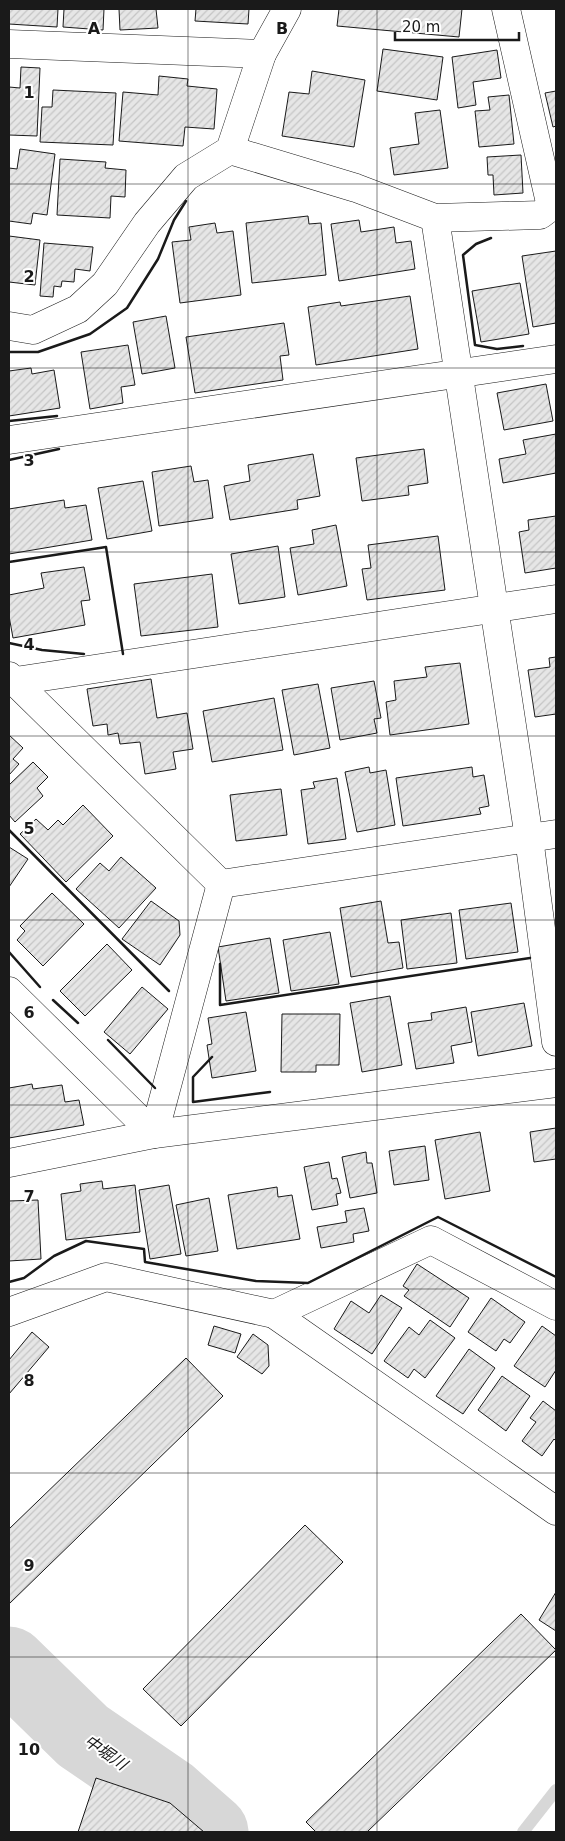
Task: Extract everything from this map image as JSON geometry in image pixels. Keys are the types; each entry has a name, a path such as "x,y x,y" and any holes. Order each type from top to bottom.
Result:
{"street":[{"path":"9,326 33,330 78,309 105,284 147,223 186,177 230,150 262,54 287,9"},
{"path":"230,150 356,188 435,218 540,215 554,205 506,9"},
{"path":"9,44 262,54"},
{"path":"435,218 529,838 556,1042"},
{"path":"9,440 556,359"},
{"path":"11,680 556,599"},
{"path":"11,680 221,884"},
{"path":"221,884 556,834"},
{"path":"154,1134 221,884"},
{"path":"9,991 154,1134"},
{"path":"9,1163 154,1134 556,1083"},
{"path":"274,1314 431,1240 556,1306"},
{"path":"9,1312 106,1277 274,1314 556,1511"}],"building":[{"path":"9,9 58,9 57,27 9,24"},
{"path":"64,9 104,9 103,30 63,27"},
{"path":"119,9 156,9 158,28 120,30"},
{"path":"196,9 249,9 248,24 195,21"},
{"path":"339,9 462,9 459,37 337,26"},
{"path":"383,49 443,57 437,100 377,91"},
{"path":"497,50 501,78 473,82 476,105 458,108 452,57"},
{"path":"21,67 40,68 37,136 9,135 9,87 20,88"},
{"path":"312,71 365,80 354,147 282,136 289,92 309,94"},
{"path":"159,76 188,79 187,86 217,89 214,129 185,127 183,146 119,141 123,92 158,95"},
{"path":"53,90 116,93 113,145 40,142 42,107 52,107"},
{"path":"556,91 556,126 553,127 545,93"},
{"path":"509,95 514,144 479,147 475,111 490,110 488,97"},
{"path":"440,110 448,168 394,175 390,148 419,144 415,113"},
{"path":"20,149 55,154 47,215 33,213 31,224 9,221 9,168 17,169"},
{"path":"521,155 523,193 494,195 493,175 488,175 487,157"},
{"path":"60,159 106,162 105,168 126,170 125,197 111,196 110,218 57,215"},
{"path":"308,216 309,224 321,223 326,275 252,283 246,223"},
{"path":"359,220 361,232 394,227 396,243 411,241 415,269 339,281 331,224"},
{"path":"215,223 217,233 233,231 241,295 180,303 172,242 191,240 189,227"},
{"path":"9,236 40,240 35,285 9,282"},
{"path":"44,243 93,247 90,271 75,269 74,282 62,281 61,287 54,286 53,297 40,296"},
{"path":"556,251 556,323 533,327 522,256"},
{"path":"520,283 529,334 481,342 472,291"},
{"path":"410,296 418,349 316,365 308,307 340,302 341,306"},
{"path":"166,316 175,368 142,374 133,322"},
{"path":"284,323 289,355 280,356 283,380 195,393 186,337"},
{"path":"128,345 135,385 121,387 123,403 90,409 81,352"},
{"path":"31,368 32,374 54,370 60,408 9,416 9,371"},
{"path":"546,384 553,421 504,430 497,393"},
{"path":"556,434 556,473 503,483 499,459 526,454 523,440"},
{"path":"424,449 428,483 408,486 409,495 362,501 356,458"},
{"path":"313,454 320,496 297,500 298,509 230,520 224,486 250,481 248,465"},
{"path":"191,466 194,482 208,480 213,518 159,526 152,472"},
{"path":"143,481 152,531 107,539 98,488"},
{"path":"64,500 65,508 86,505 92,540 9,554 9,509"},
{"path":"556,516 556,568 525,573 519,532 529,530 528,520"},
{"path":"336,525 347,586 298,595 290,548 314,544 312,530"},
{"path":"438,536 445,590 367,600 362,569 371,568 368,545"},
{"path":"278,546 285,597 239,604 231,554"},
{"path":"84,567 90,600 81,601 85,625 13,638 9,616 9,595 44,588 41,573"},
{"path":"212,574 218,627 141,636 134,584"},
{"path":"556,657 556,714 535,717 528,670 550,667 549,658"},
{"path":"460,663 469,724 390,735 386,702 396,700 394,681 427,677 425,667"},
{"path":"151,679 157,718 187,713 193,749 173,752 176,769 145,774 140,742 120,744 118,733 108,735 107,724 93,726 87,689"},
{"path":"374,681 381,718 374,719 377,733 340,740 331,688"},
{"path":"318,684 330,748 294,755 282,690"},
{"path":"274,698 283,750 212,762 203,711"},
{"path":"9,735 23,748 13,759 19,764 9,775"},
{"path":"33,762 48,777 37,788 43,796 15,822 9,815 9,785"},
{"path":"369,767 370,773 386,770 395,825 357,832 345,772"},
{"path":"472,767 473,777 484,775 489,806 479,808 481,814 403,826 396,778"},
{"path":"337,778 346,839 308,844 301,790 315,788 313,782"},
{"path":"281,789 287,835 236,841 230,795"},
{"path":"83,805 113,836 66,882 20,834 36,819 48,830 58,820 63,825"},
{"path":"9,847 28,859 9,887"},
{"path":"121,857 156,888 119,928 76,889 100,863 109,871"},
{"path":"52,893 84,924 43,966 17,940 25,931 20,926"},
{"path":"151,901 179,921 180,935 160,965 122,939"},
{"path":"381,901 388,943 399,942 403,968 351,977 340,908"},
{"path":"511,903 518,952 466,959 459,910"},
{"path":"451,913 457,963 407,969 401,920"},
{"path":"330,932 339,984 291,991 283,940"},
{"path":"270,938 279,993 226,1001 218,947"},
{"path":"107,944 132,970 85,1016 60,991"},
{"path":"142,987 168,1009 130,1054 104,1032"},
{"path":"390,996 402,1065 362,1072 350,1003"},
{"path":"524,1003 532,1046 478,1056 471,1012"},
{"path":"466,1007 472,1042 451,1046 454,1063 416,1069 408,1023 432,1020 431,1013"},
{"path":"246,1012 256,1071 212,1078 207,1045 212,1044 208,1018"},
{"path":"282,1014 340,1014 339,1065 316,1065 316,1072 281,1072"},
{"path":"32,1084 33,1089 62,1085 65,1102 79,1100 84,1125 9,1138 9,1088"},
{"path":"556,1128 556,1159 534,1162 530,1132"},
{"path":"480,1132 490,1191 445,1199 435,1140"},
{"path":"425,1146 429,1180 394,1185 389,1151"},
{"path":"366,1152 367,1163 372,1163 377,1193 350,1198 342,1157"},
{"path":"329,1162 332,1179 337,1178 341,1193 336,1194 338,1205 312,1210 304,1167"},
{"path":"102,1181 103,1189 135,1185 140,1232 66,1240 61,1194 81,1191 80,1184"},
{"path":"169,1185 181,1254 150,1259 139,1190"},
{"path":"277,1187 278,1197 292,1195 300,1239 237,1249 228,1195"},
{"path":"209,1198 218,1251 186,1256 176,1205"},
{"path":"38,1200 41,1259 9,1261 9,1201"},
{"path":"364,1208 369,1231 353,1234 354,1242 321,1248 317,1227 347,1222 345,1211"},
{"path":"417,1264 469,1298 450,1327 404,1296 409,1290 403,1286"},
{"path":"381,1295 402,1308 372,1354 334,1329 351,1301 369,1313"},
{"path":"491,1298 525,1322 510,1343 504,1339 496,1351 468,1332"},
{"path":"430,1320 455,1338 425,1378 414,1369 408,1378 384,1361 409,1327 419,1335"},
{"path":"214,1326 241,1334 235,1353 208,1345"},
{"path":"542,1326 556,1336 556,1370 545,1387 514,1366"},
{"path":"32,1332 49,1347 9,1394 9,1360"},
{"path":"253,1334 268,1345 269,1366 262,1374 237,1357"},
{"path":"469,1349 495,1368 463,1414 436,1396"},
{"path":"186,1358 223,1396 9,1604 9,1529"},
{"path":"502,1376 530,1396 506,1431 478,1410"},
{"path":"543,1401 556,1411 556,1441 554,1439 542,1456 522,1441 536,1422 530,1418"},
{"path":"305,1525 343,1562 181,1726 143,1689"},
{"path":"556,1592 556,1631 539,1620"},
{"path":"521,1614 556,1650 367,1832 316,1832 306,1822"},
{"path":"96,1778 170,1803 204,1832 78,1832"}],"waterway":[{"name":"中堀川","path":"9,1664 83,1736 169,1795 211,1832"},
{"path":"523,1832 556,1790"}],"wall":[{"path":"9,352 38,352 90,334 127,308 158,259 174,220 186,201"},
{"path":"491,238 476,244 463,255 475,345 497,349 523,346"},
{"path":"9,421 57,416"},
{"path":"9,460 59,449"},
{"path":"9,562 106,547 123,654"},
{"path":"9,643 42,650 84,654"},
{"path":"9,830 169,991"},
{"path":"9,952 40,987"},
{"path":"220,964 220,1005 530,958"},
{"path":"53,1000 78,1023"},
{"path":"108,1040 155,1088"},
{"path":"212,1057 193,1077 193,1102 270,1092"},
{"path":"9,1282 24,1278 54,1256 86,1241 144,1249 145,1262 256,1281 308,1283 438,1217 556,1277"}]}
